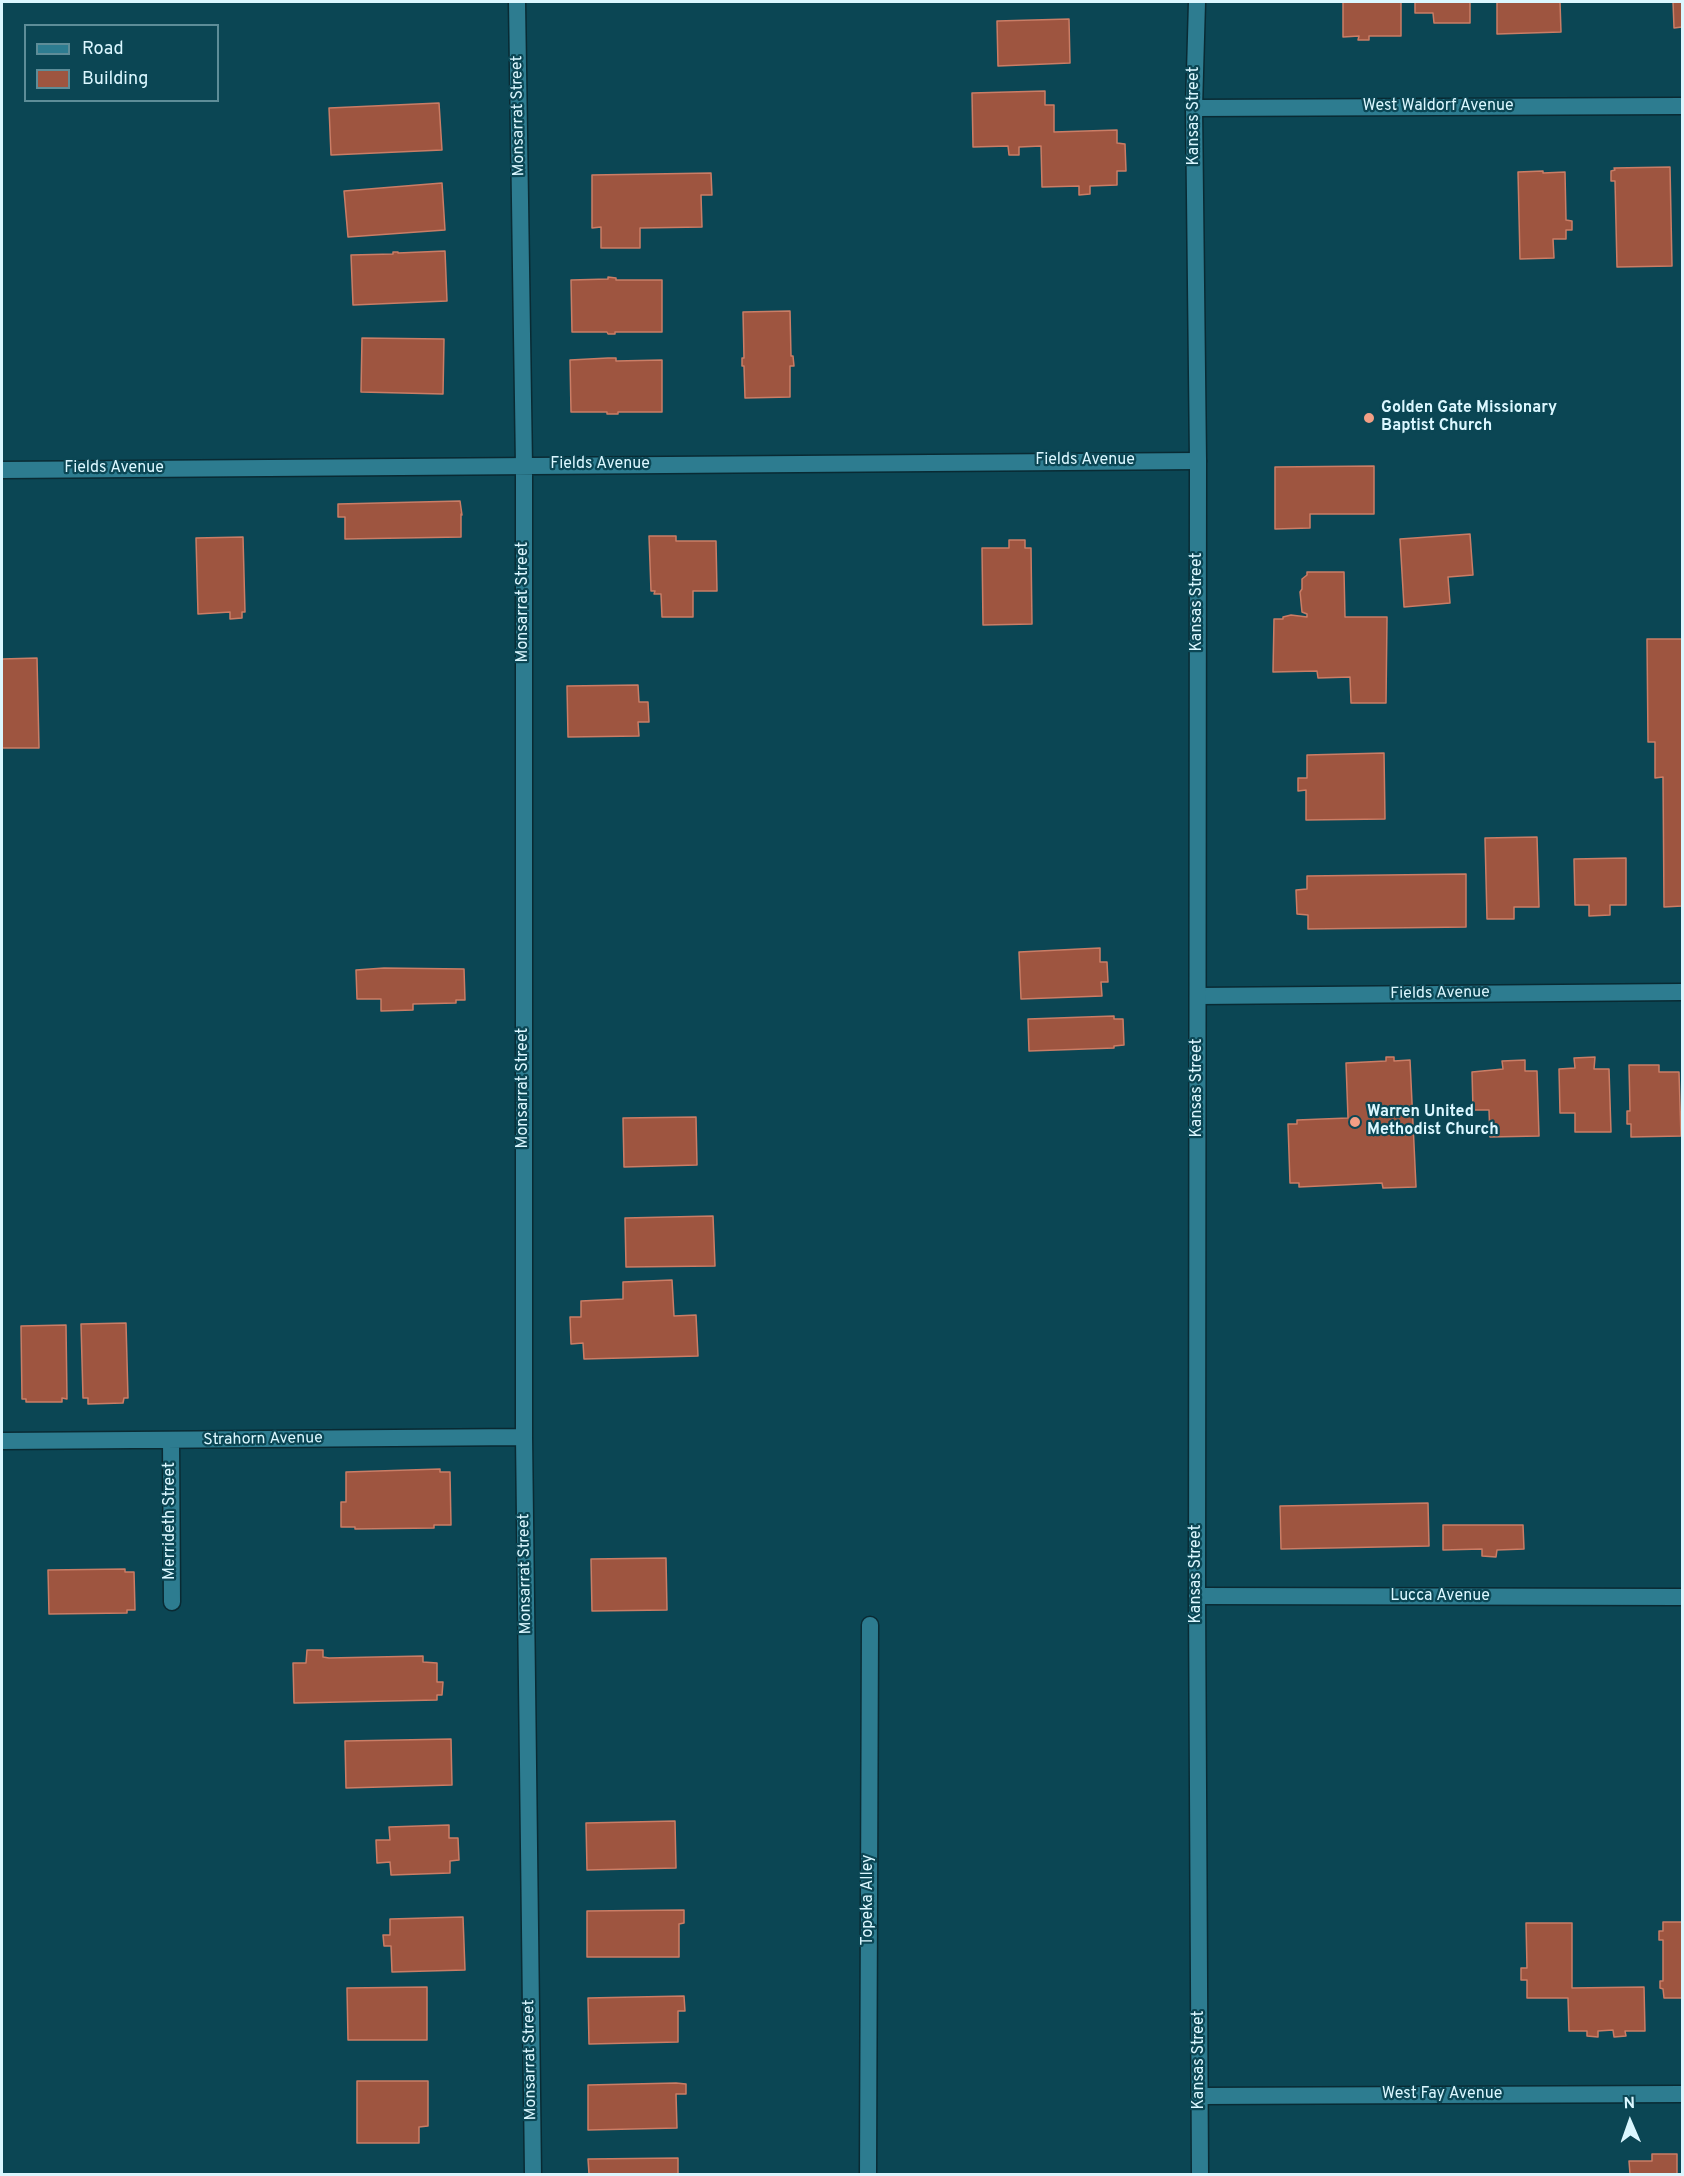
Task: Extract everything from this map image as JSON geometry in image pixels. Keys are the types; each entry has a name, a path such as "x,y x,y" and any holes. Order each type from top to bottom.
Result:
{"street":[{"name":"Monsarrat Street","path":"517,2 524,466 524,1437 532,2175"},
{"name":"Kansas Street","path":"1197,2 1194,108 1197,461 1197,1596 1200,2175"},
{"name":"West Waldorf Avenue","path":"1194,108 1683,106"},
{"name":"Fields Avenue","path":"2,470 1197,461"},
{"name":"Fields Avenue","path":"1198,996 1683,992"},
{"name":"Strahorn Avenue","path":"2,1441 524,1437"},
{"name":"Merrideth Street","path":"171,1441 172,1602"},
{"name":"Lucca Avenue","path":"1197,1596 1683,1598"},
{"name":"Topeka Alley","path":"868,2175 870,1625"},
{"name":"West Fay Avenue","path":"1201,2096 1683,2094"}],"building":[{"path":"1343,2 1401,2 1401,36 1369,36 1369,40 1358,40 1359,36 1343,37"},
{"path":"1415,2 1470,2 1470,23 1434,23 1433,13 1415,13"},
{"path":"1497,2 1560,2 1561,32 1497,34"},
{"path":"1673,2 1682,2 1682,27 1674,28"},
{"path":"1069,19 1070,63 998,66 997,21"},
{"path":"1045,91 1045,105 1054,105 1054,132 1117,130 1117,143 1125,144 1126,171 1117,171 1117,185 1090,186 1090,194 1079,195 1079,186 1042,187 1041,146 1019,147 1019,155 1009,155 1008,146 973,147 972,93"},
{"path":"439,103 442,150 331,155 329,108"},
{"path":"1670,167 1672,266 1617,267 1615,181 1611,181 1611,171 1615,170 1614,168"},
{"path":"1543,171 1543,173 1565,172 1566,220 1572,221 1572,230 1566,230 1566,239 1553,239 1554,258 1520,259 1518,172"},
{"path":"711,173 712,195 701,195 702,227 640,228 640,248 601,248 601,227 592,228 592,175"},
{"path":"442,183 445,230 348,237 344,191"},
{"path":"445,251 447,301 353,305 351,255"},
{"path":"608,277 616,278 616,280 662,280 662,332 608,334 607,332 572,332 571,280 608,279"},
{"path":"790,311 791,356 793,356 794,366 790,366 790,397 745,398 744,366 742,366 742,358 744,358 743,312"},
{"path":"362,338 444,339 443,394 361,392"},
{"path":"616,358 616,361 662,360 662,412 607,414 607,412 571,412 570,360"},
{"path":"1374,466 1374,514 1310,514 1310,528 1275,529 1275,467"},
{"path":"460,501 461,537 345,539 345,517 338,517 338,504"},
{"path":"1470,534 1473,575 1448,577 1450,603 1404,607 1400,539"},
{"path":"649,536 676,536 676,541 716,541 717,591 693,591 693,617 662,617 661,594 654,594 655,591 651,591"},
{"path":"243,537 245,612 242,612 242,618 230,619 230,612 198,614 196,538"},
{"path":"1009,540 1025,540 1025,548 1031,548 1032,624 983,625 982,548 1009,548"},
{"path":"1307,572 1344,572 1345,617 1387,617 1386,703 1351,703 1350,677 1318,678 1317,671 1273,672 1274,619 1283,619 1291,615 1307,617 1307,614 1302,612 1300,592 1302,579"},
{"path":"1647,639 1682,639 1682,906 1664,907 1663,777 1655,778 1655,742 1648,742"},
{"path":"37,658 39,748 2,748 2,659"},
{"path":"638,685 639,702 648,702 649,722 638,722 639,736 568,737 567,686"},
{"path":"1384,753 1385,819 1306,820 1306,790 1298,791 1298,778 1307,778 1307,755"},
{"path":"1537,837 1539,907 1514,907 1514,919 1487,919 1485,838"},
{"path":"1626,858 1626,905 1610,905 1610,915 1589,916 1589,905 1575,905 1574,859"},
{"path":"1466,874 1466,927 1308,929 1308,915 1297,914 1296,890 1307,889 1307,876"},
{"path":"1100,948 1100,962 1107,962 1108,982 1101,982 1102,996 1021,999 1019,952"},
{"path":"464,969 465,1000 456,1000 456,1003 413,1004 413,1010 381,1011 381,999 357,999 356,970"},
{"path":"1114,1016 1114,1019 1123,1019 1124,1045 1114,1046 1114,1048 1029,1051 1028,1019"},
{"name":"Warren United Methodist Church","path":"1386,1057 1394,1057 1394,1061 1410,1060 1416,1187 1383,1188 1382,1183 1299,1187 1299,1183 1290,1183 1288,1124 1297,1124 1297,1120 1348,1118 1346,1063 1386,1061"},
{"path":"1595,1057 1594,1069 1609,1069 1611,1132 1575,1132 1575,1113 1560,1113 1559,1069 1575,1068 1574,1058"},
{"path":"1525,1060 1525,1071 1537,1071 1539,1136 1490,1137 1489,1110 1473,1110 1472,1072 1503,1069 1502,1061"},
{"path":"1629,1065 1659,1065 1659,1072 1679,1072 1681,1136 1631,1137 1631,1124 1627,1124 1627,1111 1630,1111"},
{"path":"696,1117 697,1165 624,1167 623,1118"},
{"path":"713,1216 715,1266 626,1267 625,1218"},
{"path":"672,1280 674,1316 696,1315 698,1356 584,1359 583,1343 571,1344 570,1317 581,1317 581,1301 623,1299 623,1282"},
{"path":"126,1323 128,1398 124,1398 123,1403 88,1404 88,1398 83,1398 81,1324"},
{"path":"66,1325 67,1399 62,1398 62,1402 26,1402 26,1399 22,1399 21,1326"},
{"path":"440,1469 440,1472 450,1472 451,1525 434,1525 434,1528 355,1529 355,1527 341,1527 341,1502 346,1502 346,1472"},
{"path":"1428,1503 1429,1546 1281,1549 1280,1506"},
{"path":"1443,1525 1523,1525 1524,1549 1497,1550 1496,1557 1482,1556 1482,1549 1443,1550"},
{"path":"666,1558 667,1610 592,1611 591,1559"},
{"path":"125,1569 125,1572 134,1572 135,1610 127,1610 127,1613 49,1614 48,1570"},
{"path":"307,1650 323,1650 323,1657 329,1658 423,1656 423,1662 437,1663 437,1682 443,1682 442,1695 437,1695 437,1700 294,1703 293,1663 306,1663"},
{"path":"451,1739 452,1785 346,1788 345,1741"},
{"path":"675,1821 676,1868 587,1870 586,1823"},
{"path":"449,1825 449,1838 458,1838 459,1860 450,1861 450,1873 391,1875 390,1862 377,1863 376,1840 390,1840 389,1827"},
{"path":"684,1910 684,1923 679,1924 679,1957 587,1957 587,1911"},
{"path":"463,1917 465,1970 392,1972 391,1946 384,1946 383,1935 390,1935 390,1919"},
{"path":"1663,1922 1682,1922 1682,1998 1664,1998 1663,1989 1660,1988 1660,1981 1663,1981 1663,1940 1659,1940 1659,1931 1663,1931"},
{"path":"1526,1923 1572,1923 1572,1988 1644,1987 1645,2031 1625,2031 1626,2036 1614,2037 1613,2030 1598,2031 1598,2037 1587,2036 1587,2031 1569,2031 1568,1998 1527,1998 1527,1980 1521,1980 1521,1968 1527,1968"},
{"path":"427,1987 427,2040 348,2040 347,1988"},
{"path":"684,1996 685,2011 678,2011 678,2042 589,2044 588,1998"},
{"path":"357,2081 428,2081 428,2126 419,2127 419,2143 357,2143"},
{"path":"686,2084 686,2094 676,2094 677,2128 588,2130 588,2085"},
{"path":"1652,2154 1677,2154 1677,2174 1630,2174 1629,2161 1652,2161"},
{"path":"678,2158 678,2174 589,2174 588,2159"}],"place":[{"name":"Golden Gate Missionary Baptist Church","path":"1369,418"},
{"name":"Warren United Methodist Church","path":"1355,1122"}]}
